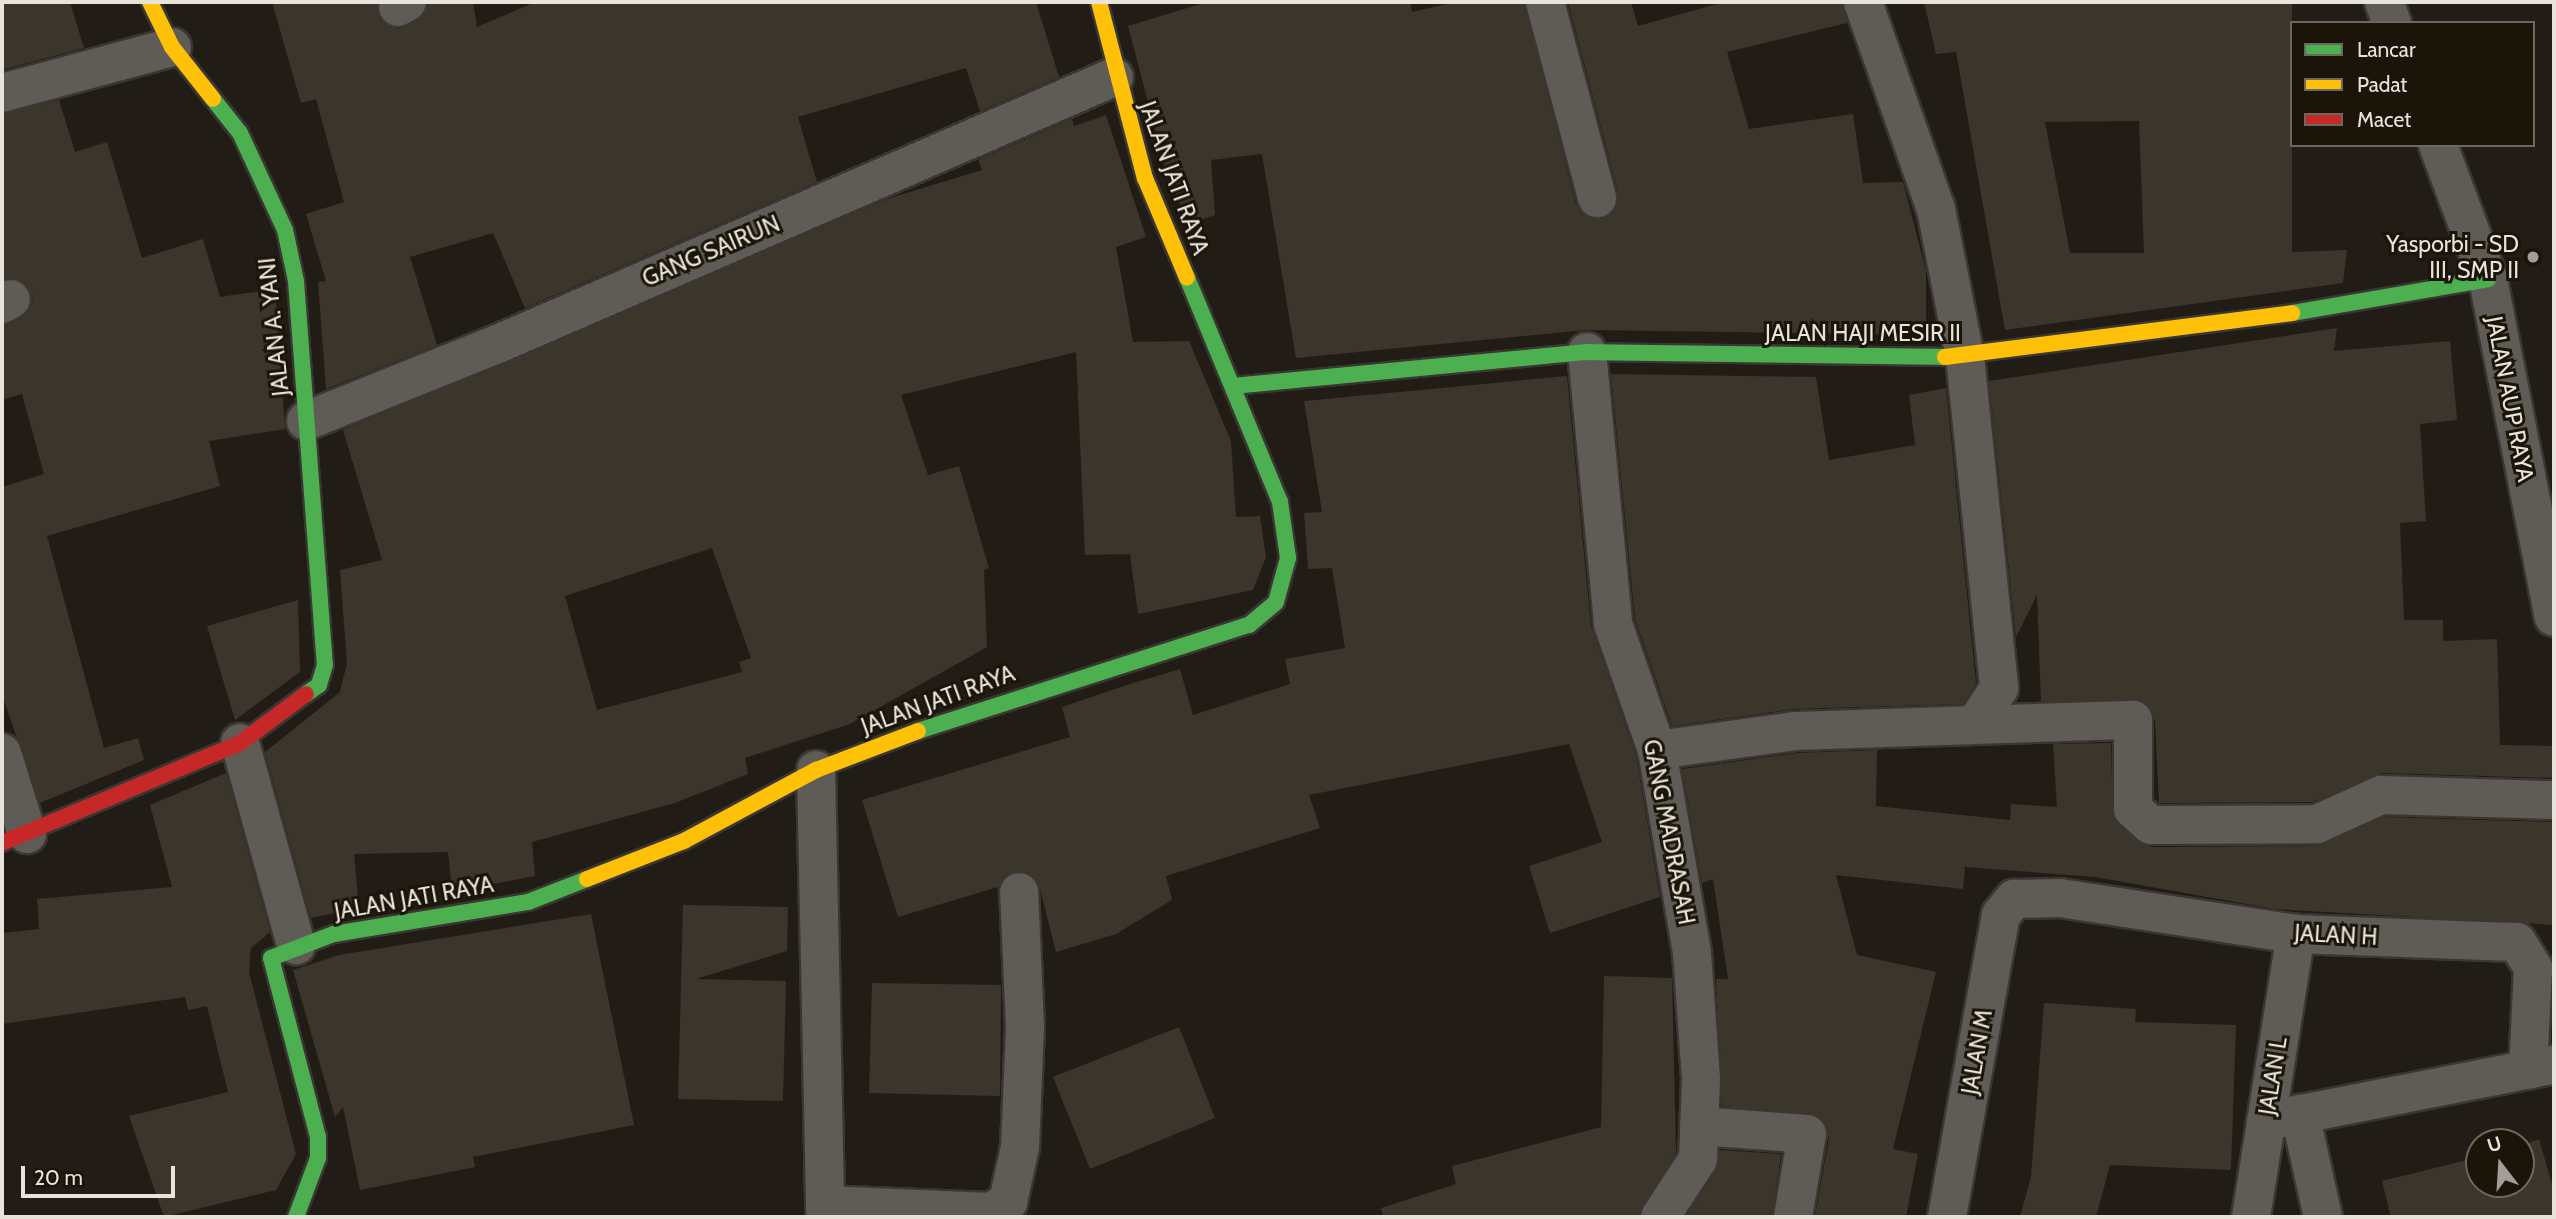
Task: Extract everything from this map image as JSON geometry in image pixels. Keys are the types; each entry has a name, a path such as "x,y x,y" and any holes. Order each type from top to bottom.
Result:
{"street":[{"name":"JALAN A. YANI","path":"150,2 172,47 240,133 272,193 296,281 306,421 324,600 326,664 319,685 240,743"},
{"name":"JALAN JATI RAYA","path":"296,1217 318,1158 318,1137 271,972 271,958 296,945 528,902 684,841 816,770 984,705 1262,616 1286,579 1288,542 1280,502 1145,177 1114,77 1098,2"},
{"path":"1545,2 1597,198"},
{"path":"1863,2 1936,209 1965,357 1999,688 1977,722"},
{"path":"2385,2 2391,21"},
{"path":"2,93 172,47"},
{"name":"GANG SAIRUN","path":"306,421 500,343 1114,77"},
{"name":"JALAN AUP RAYA","path":"2439,147 2488,279 2554,617"},
{"name":"JALAN HAJI MESIR II","path":"1233,386 1587,352 1965,357 2314,310 2488,279"},
{"name":"GANG MADRASAH","path":"1587,352 1613,624 1657,750 1692,953 1698,1159 1660,1217"},
{"path":"1657,750 1795,731 1958,728 1977,722 2133,720 2133,809 2151,825 2318,824 2381,795 2554,800"},
{"path":"2,753 14,839 240,743 296,945"},
{"path":"816,770 825,1211 990,1212 1008,1202 1020,1147 1025,1027 1019,892"},
{"name":"JALAN H","path":"2023,898 2296,934 2518,942 2533,968 2541,1067"},
{"name":"JALAN M","path":"1947,1217 2001,915 2023,898"},
{"name":"JALAN L","path":"2251,1217 2283,1117 2296,934"},
{"path":"2323,1217 2283,1117 2541,1067"},
{"path":"1699,1126 1807,1134 1793,1217"}],"building":[{"path":"2,2 70,2 84,48 2,70"},
{"path":"272,2 377,2 379,18 398,29 418,21 429,2 473,2 477,27 535,2 1036,2 1059,77 980,111 966,68 798,117 817,182 525,308 493,233 410,257 437,345 326,389 318,282 326,281 306,214 344,202 316,99 301,103"},
{"path":"1207,2 1410,2 1412,12 1456,2 1524,2 1576,204 1582,214 1602,219 1613,213 1618,192 1568,2 1631,2 1638,26 1724,2 1842,2 1847,23 1727,52 1749,129 1853,114 1863,183 1903,182 1926,271 1926,335 1587,330 1296,358 1262,154 1211,160 1215,215 1188,224 1166,171 1128,26"},
{"path":"1924,2 2292,2 2292,252 2347,250 2343,283 2005,330 1956,52 1936,54","holes":["2139,121 2144,253 2070,253 2045,122"]},
{"path":"59,100 75,152 107,142 142,258 203,239 220,297 275,289 285,429 209,441 220,486 47,536 104,748 138,738 144,760 40,803 2,695 2,487 44,474 22,394 2,400 2,326 22,318 33,299 23,281 2,279 2,114"},
{"path":"1106,115 1146,237 1116,247 1133,342 1189,341 1231,441 1236,517 1260,516 1266,557 1253,590 1138,614 1130,554 1085,555 1076,352 901,395 928,475 959,466 989,568 984,570 987,647 850,724 745,758 748,774 675,803 532,842 535,876 452,892 448,852 354,854 359,908 311,918 265,752 340,692 347,663 340,570 382,560 343,430 890,198 982,170 978,160 1072,119 1074,126","holes":["712,548 751,658 739,662 742,672 597,710 565,596"]},
{"path":"2337,328 2334,351 2450,341 2457,420 2420,424 2426,521 2400,523 2404,620 2443,620 2443,641 2497,639 2500,745 2554,746 2554,778 2382,773 2312,802 2159,803 2155,720 2144,701 2041,701 2037,595 2016,637 1989,381"},
{"path":"1611,374 1816,377 1829,460 1915,445 1909,395 1946,388 1976,683 1963,704 1794,709 1672,726 1635,619"},
{"path":"1567,376 1591,626 1636,756 1660,897 1550,933 1529,866 1602,842 1569,744 1309,795 1320,828 1166,876 1172,900 1116,934 1056,952 1038,881 1028,872 1008,873 998,887 898,917 862,800 1070,737 1062,707 1130,684 1180,669 1193,715 1290,684 1285,659 1345,648 1332,568 1308,569 1304,513 1322,512 1304,401"},
{"path":"298,600 300,672 235,720 207,626"},
{"path":"2111,743 2113,817 2151,847 2317,846 2385,817 2554,822 2554,925 2275,909 2095,877 1965,867 1963,889 1836,875 1857,955 1936,972 1893,1149 1918,1154 1906,1217 1815,1217 1829,1138 1820,1117 1722,1106 1716,979 1728,979 1713,879 1702,883 1682,769 1797,753 1877,750 1876,806 2010,820 2011,804 2057,807 2053,744"},
{"path":"226,773 270,932 251,948 249,972 296,1154 276,1190 164,1217 129,1116 228,1092 207,1006 188,1010 185,997 2,1024 2,933 39,929 37,899 172,887 150,805"},
{"path":"683,905 788,907 787,951 696,979 786,981 783,1101 678,1099"},
{"path":"591,914 634,1125 473,1157 475,1167 360,1190 343,1107 335,1117 293,970 339,955"},
{"path":"1604,976 1672,978 1676,1152 1638,1217 1383,1217 1381,1208 1456,1184 1452,1166 1601,1127"},
{"path":"872,983 1001,985 1000,1096 869,1093"},
{"path":"2044,1003 2136,1009 2135,1022 2236,1025 2231,1170 2110,1165 2096,1217 2020,1217 2031,1177"},
{"path":"1179,1027 1215,1118 1090,1169 1053,1077"},
{"path":"2539,1139 2554,1191 2554,1217 2391,1217 2382,1181 2465,1160 2465,1198 2535,1198 2535,1140"},
{"path":"1720,1150 1781,1154 1772,1217 1686,1217 1716,1171"}],"traffic: fast":[{"path":"213,99 240,133 285,230 296,281 325,665 319,685 306,694"},
{"path":"918,731 1249,625 1276,602 1288,558 1280,502 1187,278"},
{"path":"2292,313 2488,279"},
{"path":"1233,386 1587,352 1945,357"},
{"path":"296,1217 318,1158 318,1137 271,958 334,934 528,902 587,879"}],"traffic: slow":[{"path":"150,2 172,47 213,99"},
{"path":"1099,2 1145,178 1187,278"},
{"path":"1945,357 2292,313"},
{"path":"587,879 684,841 816,770 918,731"}],"traffic: jam":[{"path":"2,843 240,743 306,694"}],"place":[{"name":"Yasporbi - SD III, SMP II","path":"2533,257"}]}
